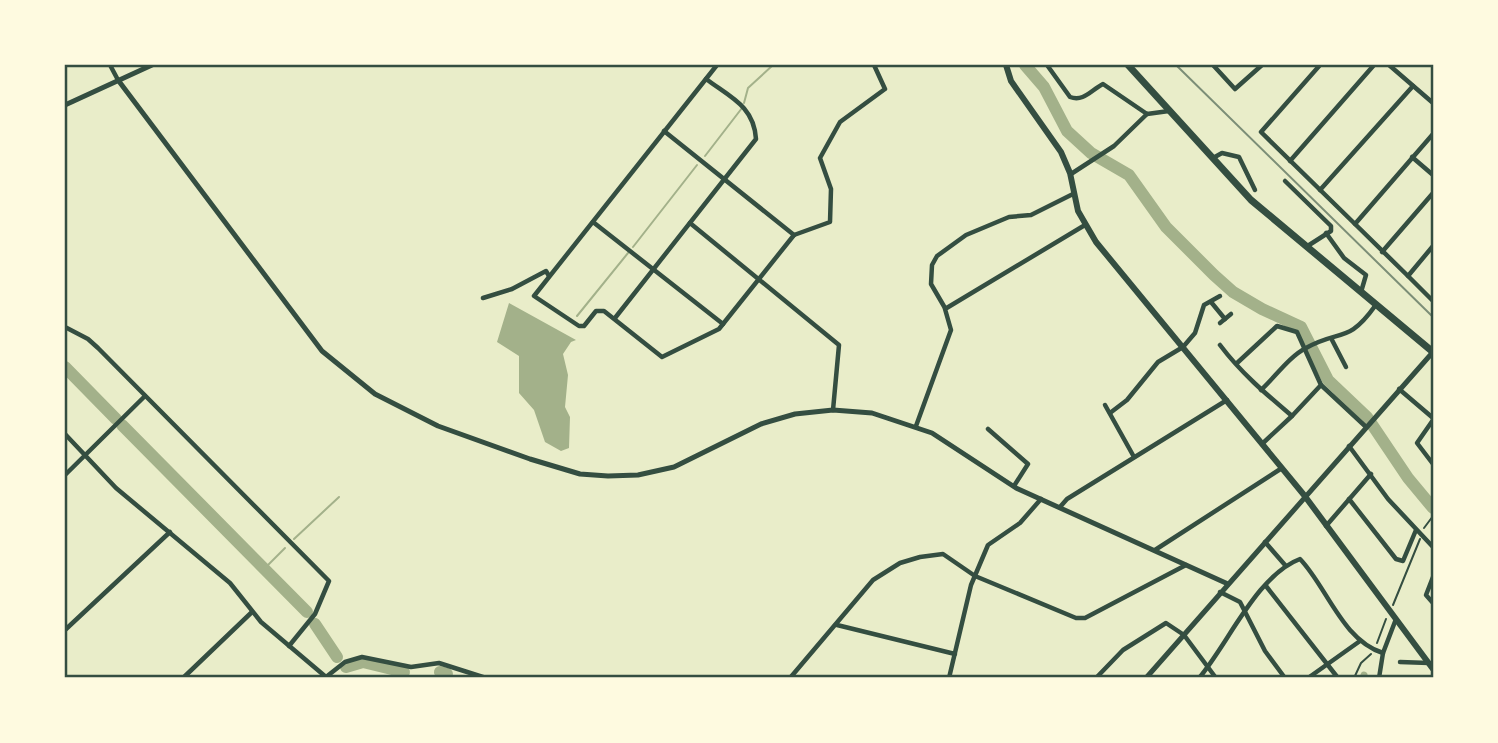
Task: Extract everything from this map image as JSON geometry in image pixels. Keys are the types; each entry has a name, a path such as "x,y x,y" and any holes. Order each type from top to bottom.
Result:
{"main road":[{"path":"1006,65 1011,80 1061,152 1085,225 1304,495 1431,666"},
{"path":"1128,65 1251,200 1433,352"}],"street":[{"path":"110,65 118,80 296,321 322,351 375,394 418,416 530,459 580,474 608,476 638,475 674,467 761,424 795,414 833,410 872,413 916,426 1014,486 1228,584"},
{"path":"65,105 152,65"},
{"path":"717,65 534,296 579,326 584,326 599,310 615,318 662,357 723,324 794,235 830,222 831,189 820,158 839,122 885,89 874,65"},
{"path":"1047,65 1070,97 1076,100 1103,84 1147,114 1170,111"},
{"path":"1213,65 1235,89 1262,65"},
{"path":"1320,65 1261,132 1433,301"},
{"path":"1290,161 1374,65"},
{"path":"1388,65 1433,103"},
{"path":"615,318 756,139 755,122 749,111 706,79"},
{"path":"1320,190 1413,86"},
{"path":"1070,175 1101,156 1133,131 1147,114"},
{"path":"664,131 794,235"},
{"path":"1355,224 1433,134"},
{"path":"1213,159 1222,153 1239,158 1255,190"},
{"path":"1412,157 1433,175"},
{"path":"1285,181 1330,223 1331,231 1306,247"},
{"path":"1382,252 1433,193"},
{"path":"916,426 951,330 945,309 931,284 932,265 937,256 966,235 1009,217 1031,215 1073,194"},
{"path":"593,222 723,324"},
{"path":"690,223 839,345 833,410"},
{"path":"945,309 1085,225"},
{"path":"1326,233 1344,258 1366,275 1360,292"},
{"path":"1408,276 1433,246"},
{"path":"483,298 512,289 546,271 549,276"},
{"path":"1110,413 1127,400 1158,362 1183,347 1199,328 1205,305 1220,296"},
{"path":"1211,302 1225,319"},
{"path":"1261,390 1305,348 1332,340 1364,323 1375,306"},
{"path":"1220,323 1231,314"},
{"path":"1236,364 1277,326 1297,332 1321,384 1366,426"},
{"path":"65,327 88,339 329,581 315,614 289,646"},
{"path":"1332,340 1346,367"},
{"path":"1220,345 1261,390 1292,416"},
{"path":"1146,678 1304,495 1433,352"},
{"path":"1262,444 1321,384"},
{"path":"1399,388 1433,419 1417,443 1433,464"},
{"path":"65,475 145,396"},
{"path":"1060,507 1067,499 1227,399"},
{"path":"1105,405 1134,457"},
{"path":"988,429 1028,464 1014,486"},
{"path":"65,434 85,457 230,583 252,612 326,678 345,662 362,657 411,667 439,663 486,678"},
{"path":"1349,446 1433,547"},
{"path":"1155,550 1282,468"},
{"path":"1326,526 1371,474"},
{"path":"949,678 975,576 988,545 1020,523 1041,499"},
{"path":"1349,499 1396,559 1403,561 1418,531"},
{"path":"65,630 170,533"},
{"path":"1264,541 1285,565"},
{"path":"790,678 873,580 900,563 943,554 975,576 1076,618 1085,618 1187,565"},
{"path":"1199,678 1245,610 1285,565 1300,559 1360,641 1383,653"},
{"path":"1433,577 1426,595 1433,603"},
{"path":"1266,586 1338,678"},
{"path":"1220,593 1240,603 1265,651 1285,678"},
{"path":"183,678 252,612"},
{"path":"1378,678 1383,653 1396,618"},
{"path":"1096,678 1123,650 1162,623 1184,635 1216,678"},
{"path":"837,625 955,654"},
{"path":"1308,678 1360,641"},
{"path":"1400,662 1431,666"}],"path":[{"path":"1354,678 1361,663 1374,650 1412,564 1425,525 1433,516"}],"shaded area":[{"path":"509,303 576,340 571,342 563,354 568,375 565,407 570,417 569,448 561,451 545,442 534,410 519,393 519,356 497,342"}],"waterway":[{"path":"744,103 748,88 773,65"},
{"path":"1025,65 1044,87 1067,131 1091,153 1129,175 1166,227 1214,275 1233,292 1301,327 1328,380 1367,417 1408,478 1433,508"},
{"path":"705,156 742,108"},
{"path":"633,247 697,165"},
{"path":"577,316 628,253"},
{"path":"65,367 116,419"},
{"path":"122,425 307,612"},
{"path":"294,539 339,497"},
{"path":"264,569 285,548"},
{"path":"315,624 337,657"},
{"path":"346,667 363,662 404,672"},
{"path":"440,672 447,674 446,678"}],"railway":[{"path":"1176,65 1433,317"}]}
